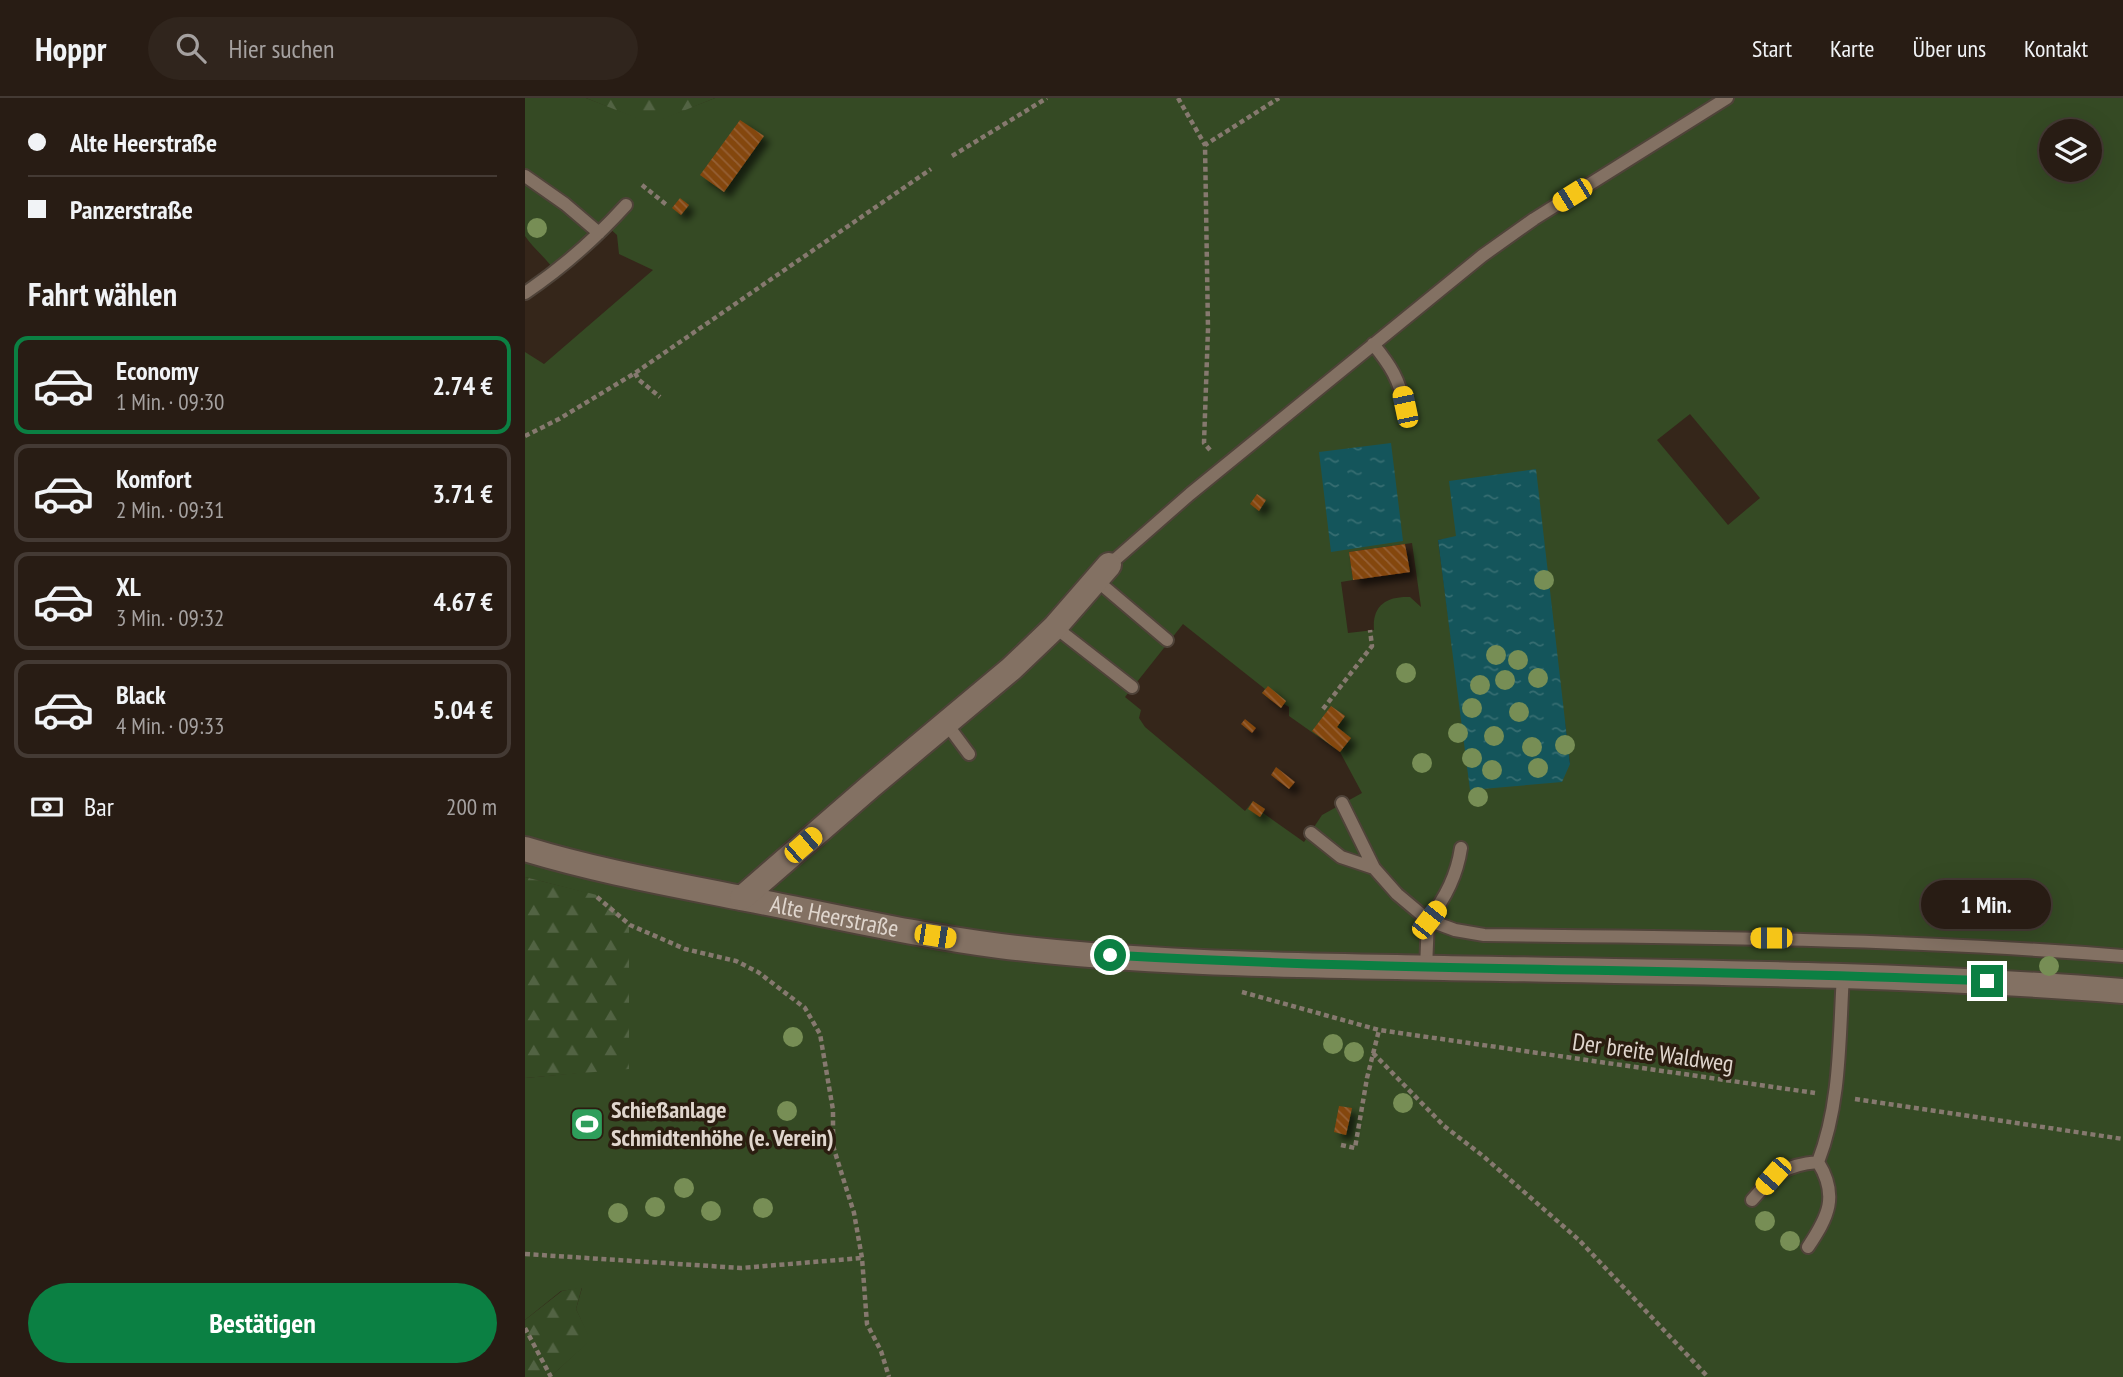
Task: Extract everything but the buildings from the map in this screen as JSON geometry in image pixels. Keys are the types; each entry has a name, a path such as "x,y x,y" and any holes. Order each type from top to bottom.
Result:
{"street":[{"path":"742,898 1011,669 1055,626 1102,572"},
{"name":"Alte Heerstraße","path":"525,849 643,879 913,932 1000,946 1083,954 1321,966 1843,975 2011,982 2123,991"}],"lane":[{"path":"1167,640 1102,572 1223,468 1482,256 1534,219 1727,98"},
{"path":"525,176 565,204 599,233"},
{"path":"525,293 546,279 599,233 626,205"},
{"path":"1373,344 1389,363 1400,384 1405,407"},
{"path":"1055,626 1132,687"},
{"path":"946,723 969,754"},
{"path":"1342,803 1374,868 1397,894 1429,920 1455,930 1484,935 1797,938 2033,948 2123,956"},
{"path":"1311,833 1341,857 1374,868"},
{"path":"1426,968 1429,920 1440,905 1458,866 1461,848"},
{"path":"1818,1163 1829,1133 1836,1096 1843,975"},
{"path":"1752,1200 1773,1176 1787,1168 1818,1163"},
{"path":"1808,1247 1826,1220 1830,1199 1827,1176 1818,1163"}],"path":[{"path":"952,156 1047,98"},
{"path":"1178,98 1205,145 1208,329 1205,443 1223,468"},
{"path":"1205,145 1279,98"},
{"path":"525,436 635,373 931,169"},
{"path":"642,185 668,206"},
{"path":"635,373 639,380 660,397"},
{"path":"606,390 611,399"},
{"path":"1322,709 1372,646 1370,630"},
{"path":"566,861 569,874 630,925 685,948 736,961 775,983 805,1008 820,1034 833,1110 833,1146 854,1213 862,1258 867,1324 881,1351 889,1377"},
{"name":"Der breite Waldweg","path":"1235,990 1379,1030 2123,1139"},
{"path":"1341,1144 1355,1149 1379,1030"},
{"path":"1373,1053 1444,1126 1483,1156 1579,1240 1708,1377"},
{"path":"525,1254 741,1268 862,1258"},
{"path":"525,1328 551,1377"}],"green space":[{"path":"525,98 586,98 651,123 715,98 2123,98 2123,1377 550,1377 590,1340 576,1309 582,1288 561,1291 525,1320 525,1078 629,1068 629,904 525,877 525,352 544,364 653,270 619,254 617,235 607,226 555,271 525,236","holes":["1690,414 1760,498 1728,525 1657,440","1457,537 1565,723 1570,764 1451,637 1438,540","1412,543 1421,607 1410,597 1388,600 1378,608 1374,630 1348,633 1341,582 1353,580 1349,552","1183,624 1265,689 1262,693 1281,708 1284,704 1289,707 1289,716 1340,752 1362,793 1322,815 1304,842 1263,813 1265,809 1253,801 1245,811 1145,727 1139,718 1141,710 1125,697"]},
{"path":"586,98 715,98 651,124"},
{"path":"525,877 629,903 629,1069 525,1078"},
{"path":"582,1287 576,1309 591,1340 550,1377 525,1377 525,1320 562,1291"}],"water":[{"path":"1391,443 1403,541 1331,552 1319,452"},
{"path":"1536,469 1570,764 1562,782 1470,790 1438,540 1456,536 1449,481"}],"place":[{"name":"Schießanlage Schmidtenhöhe (e. Verein)","path":"587,1124"}],"route":[{"path":"1110,955 1321,966 1843,975 1987,981"}]}
